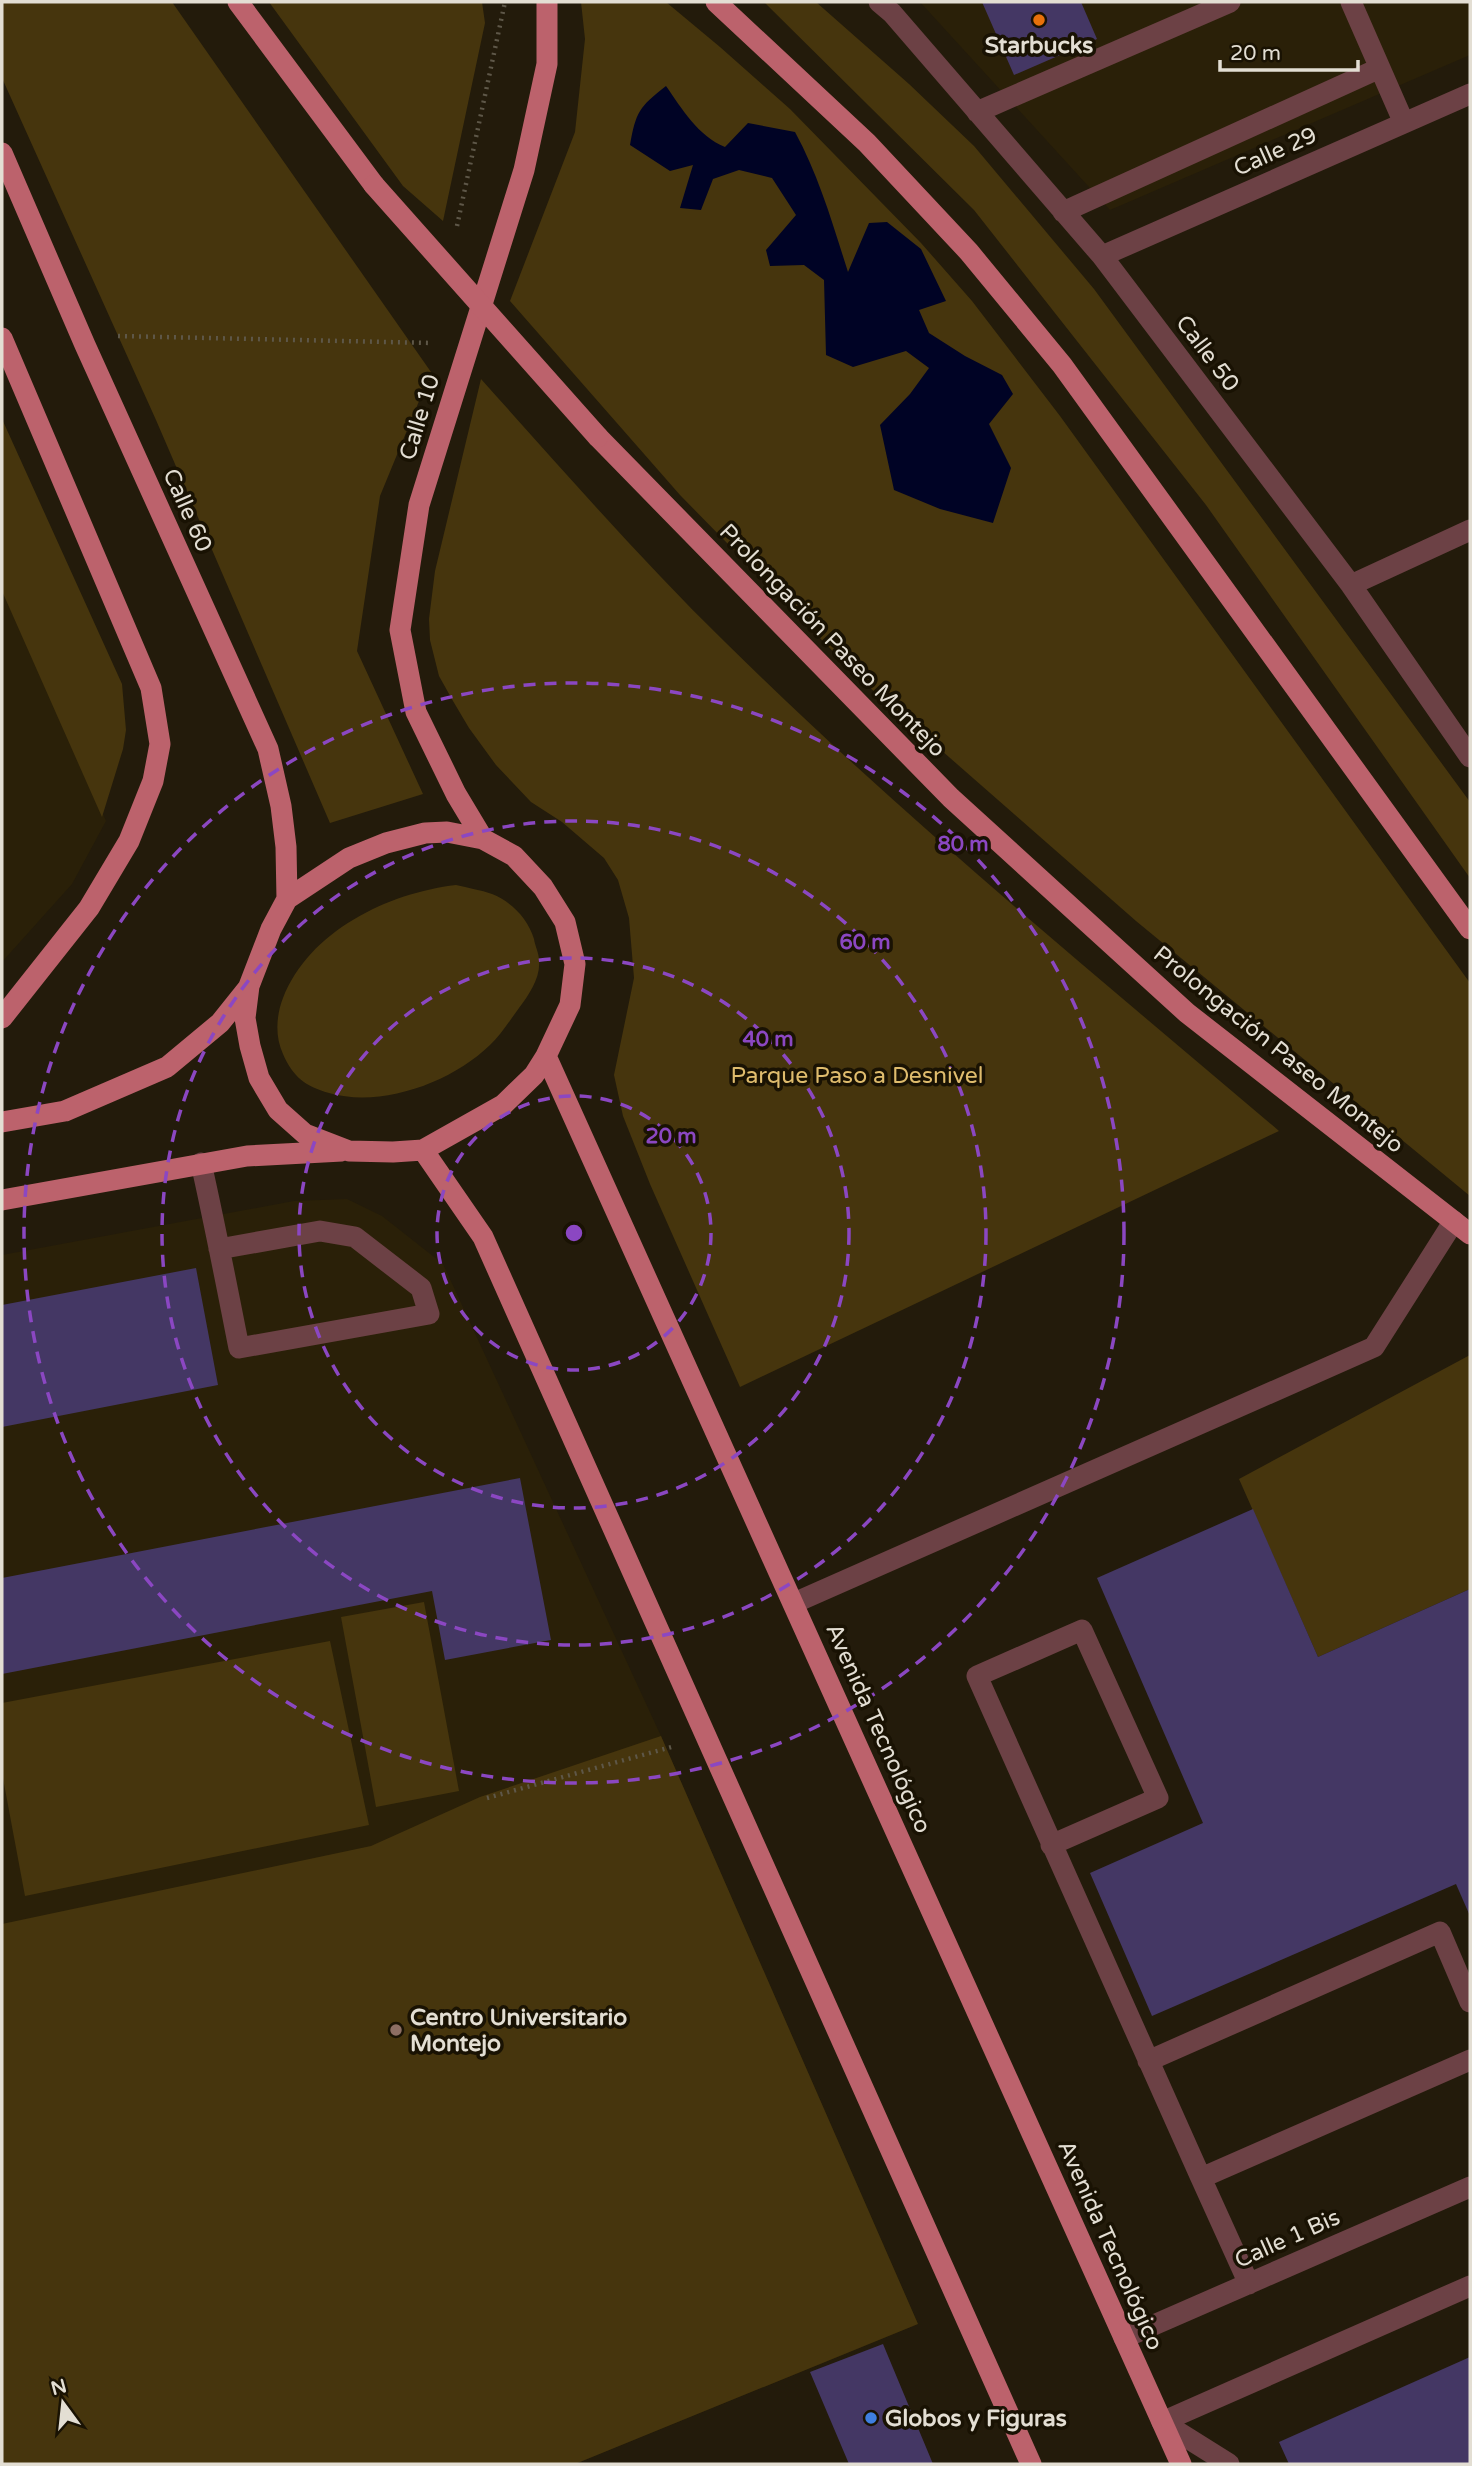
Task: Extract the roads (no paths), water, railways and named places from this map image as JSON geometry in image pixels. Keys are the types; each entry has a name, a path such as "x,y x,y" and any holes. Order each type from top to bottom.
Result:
{"main road":[{"name":"Prolongación Paseo Montejo","path":"238,2 374,185 598,437 962,808 1186,1013 1462,1228"},
{"name":"Calle 10","path":"483,839 456,794 416,712 400,630 419,505 524,170 547,64 547,2"},
{"path":"716,2 867,143 969,252 1062,365 1470,929"},
{"name":"Calle 60","path":"2,153 91,358 268,749 281,806 286,847 287,898"},
{"path":"2,338 151,688 160,744 153,781 129,841 89,908 2,1018"},
{"path":"2,1200 247,1156 423,1150 503,1105 534,1075 546,1056 570,1005 575,964 565,922 543,887 514,856 483,839 447,832 425,833 387,843 349,858 287,898 271,929 249,986 245,1018 259,1078 278,1110 306,1134 349,1151"},
{"path":"2,1122 65,1111 167,1067 220,1023 249,986"},
{"name":"Avenida Tecnológico","path":"546,1056 1181,2464"},
{"path":"423,1150 483,1237 1031,2464"}],"street":[{"path":"978,112 1230,2"},
{"path":"1351,2 1404,123"},
{"name":"Calle 50","path":"888,5 1102,256 1351,585 1470,757"},
{"path":"1063,212 1380,68"},
{"name":"Calle 29","path":"1102,256 1470,94"},
{"path":"1351,585 1470,530"},
{"path":"201,1163 219,1249 240,1348 429,1314 421,1288 355,1237 320,1231 219,1249"},
{"path":"794,1603 1374,1347 1462,1228"},
{"path":"1051,1845 1158,1798 1083,1630 977,1676 1051,1845 1249,2284"},
{"path":"1149,2061 1440,1932 1469,1998"},
{"path":"1201,2178 1470,2060"},
{"name":"Calle 1 Bis","path":"1124,2338 1470,2187"},
{"path":"1162,2422 1470,2286"},
{"path":"1162,2422 1229,2464"}],"water":[{"path":"666,86 699,129 725,147 748,123 795,132 818,183 848,272 869,223 887,222 921,249 946,301 919,310 929,333 1002,375 1013,394 989,424 1011,468 993,523 940,509 894,490 880,425 910,394 929,368 906,351 853,367 826,355 824,280 804,265 770,266 766,250 796,215 772,178 739,170 713,179 701,210 680,208 693,165 670,171 630,145 640,111"}],"place":[{"name":"Starbucks","path":"1039,20"},
{"name":"Centro Universitario Montejo","path":"396,2030"},
{"name":"Globos y Figuras","path":"871,2418"}],"park label":[{"name":"Parque Paso a Desnivel","path":"857,1075"}]}
